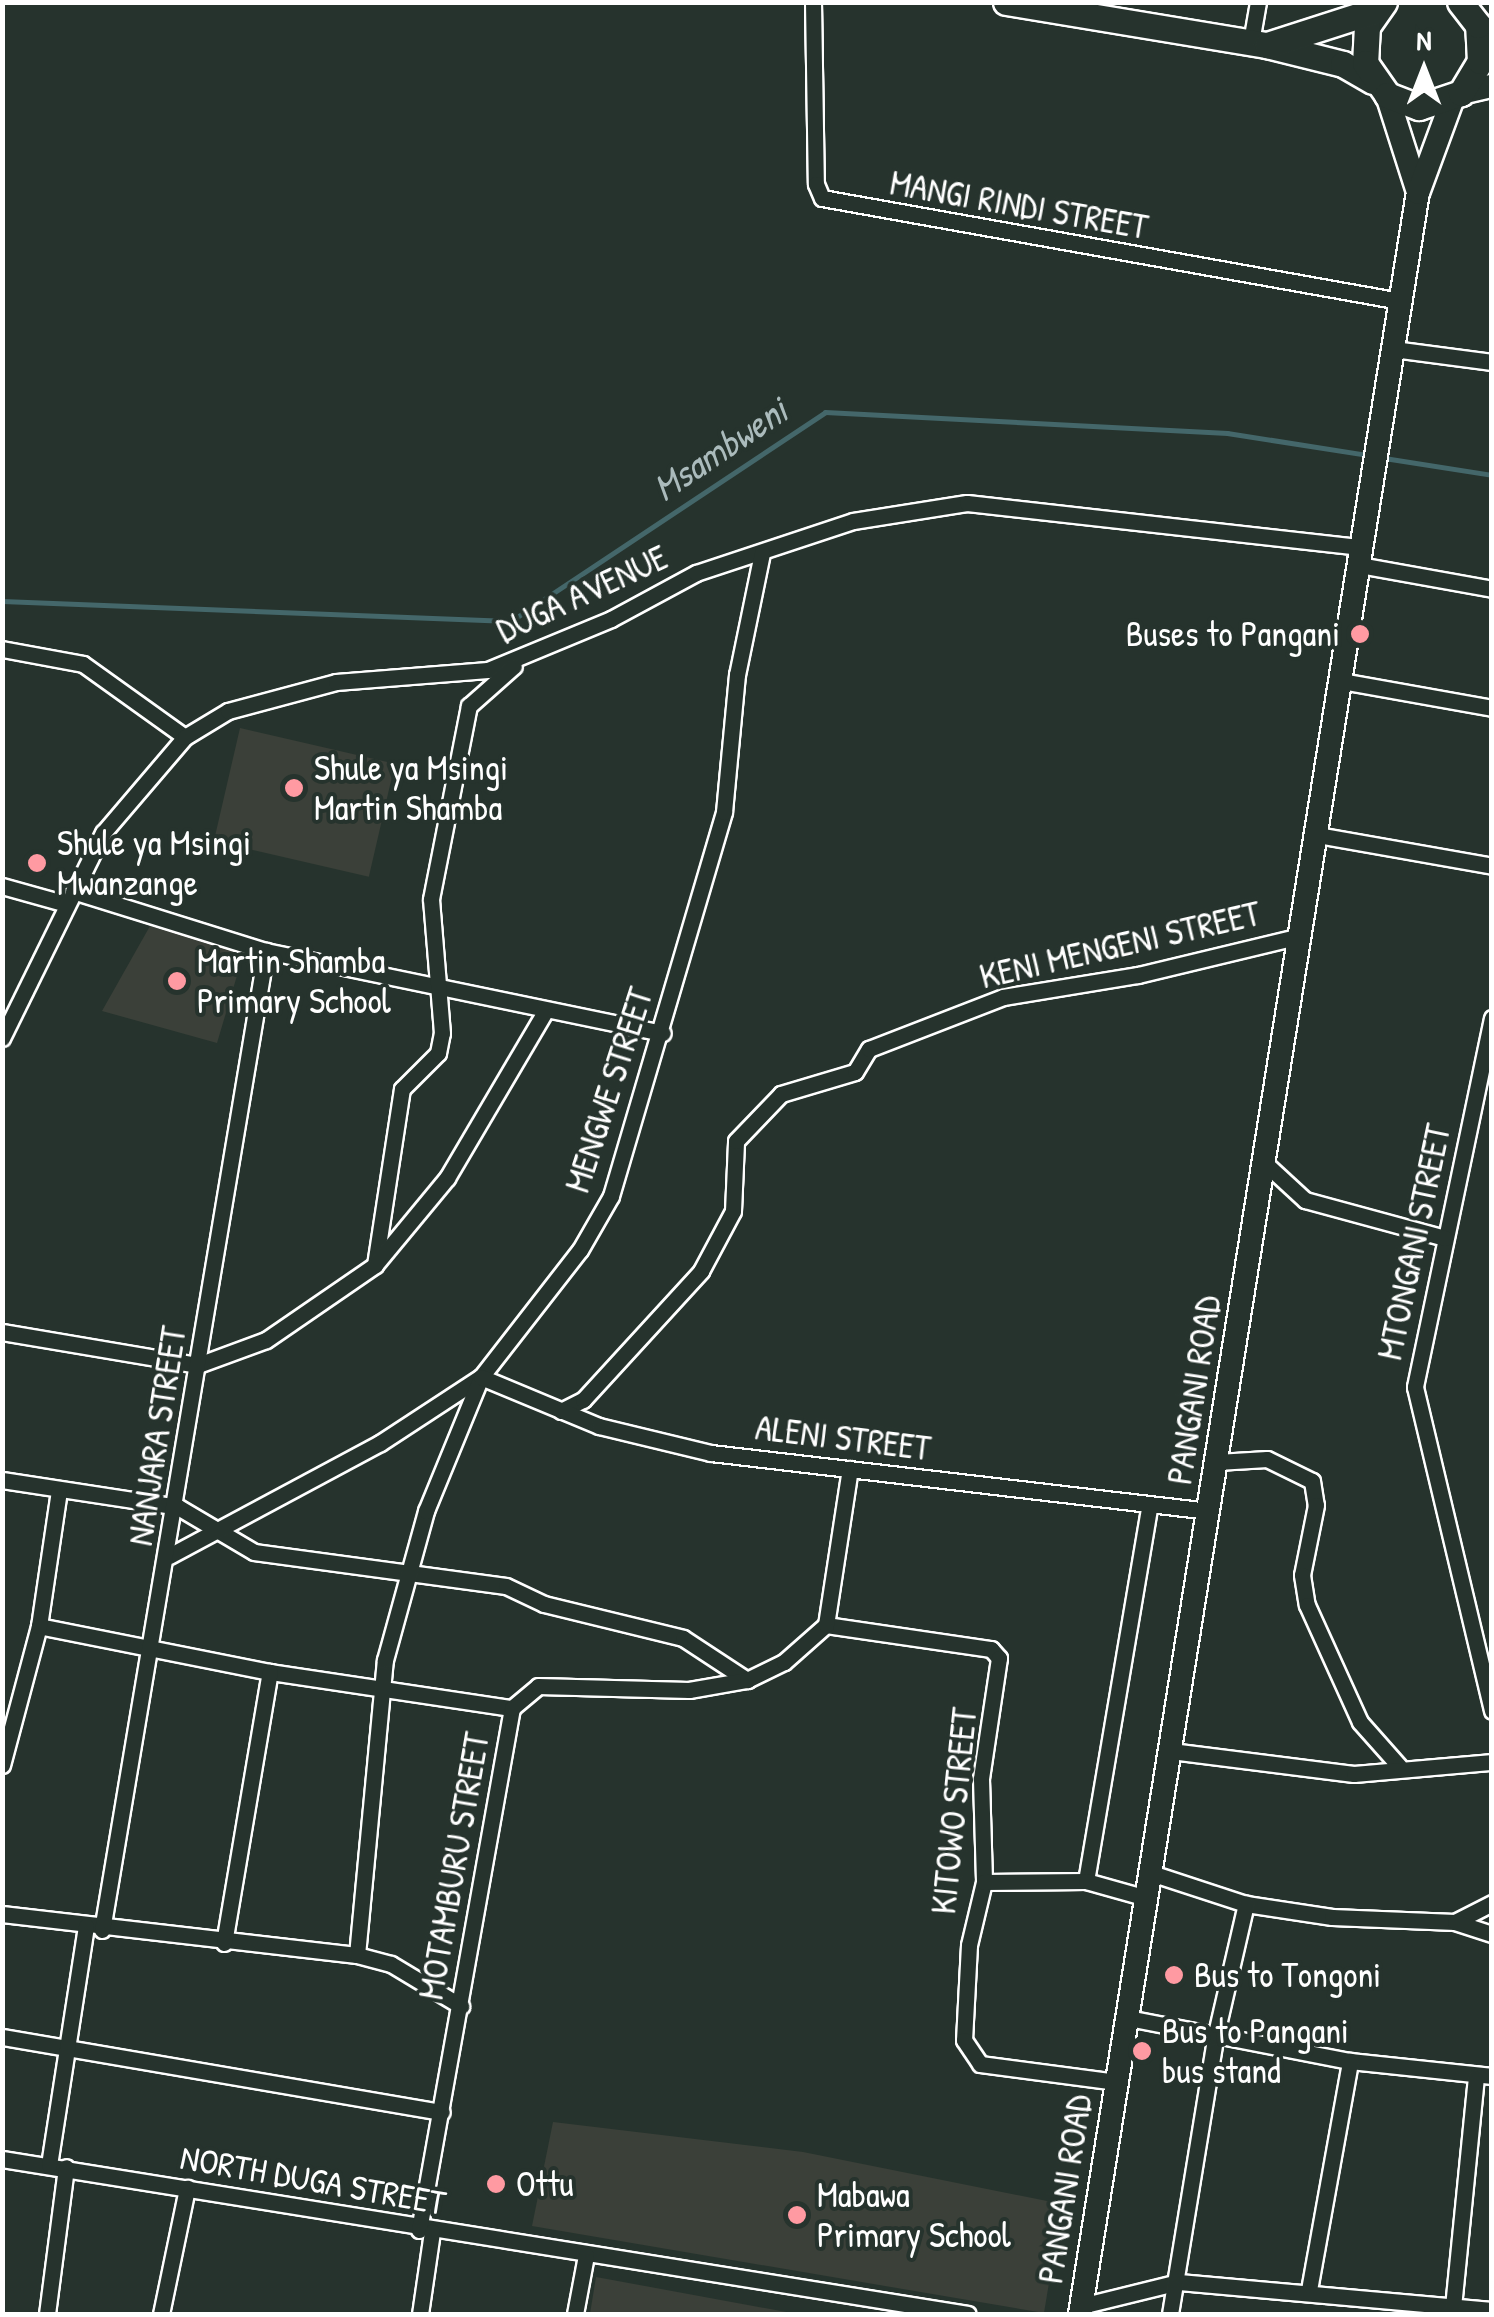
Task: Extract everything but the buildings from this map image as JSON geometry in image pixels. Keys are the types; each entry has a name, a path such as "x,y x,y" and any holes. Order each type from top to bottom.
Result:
{"main road":[{"path":"1006,2 1116,13 1343,64 1380,88 1419,106 1492,86"},
{"path":"1259,44 1380,6"},
{"path":"1380,6 1362,44 1418,192"},
{"path":"1457,96 1480,61 1473,15"},
{"name":"PANGANI ROAD","path":"1080,2310 1267,1165 1418,192 1457,96"}],"street":[{"name":"MANGI RINDI STREET","path":"813,2 816,184 822,198 1400,301"},
{"path":"1258,2 1259,44"},
{"path":"1392,349 1492,362"},
{"name":"DUGA AVENUE","path":"2,1038 103,832 185,736 228,711 269,697 336,682 488,670 522,660 696,573 853,521 967,504 1359,556 1492,588"},
{"name":"MENGWE STREET","path":"169,1556 380,1444 481,1377 580,1250 610,1196 662,1033 724,812 737,675 762,553"},
{"path":"2,649 83,664 185,736"},
{"path":"375,1265 402,1088 438,1053 439,988 431,899 469,706 522,660"},
{"path":"1340,681 1492,708"},
{"path":"1317,835 1492,866"},
{"path":"2,886 70,898 266,951 544,1012 662,1033"},
{"name":"KENI MENGENI STREET","path":"561,1411 583,1400 701,1270 732,1211 736,1142 781,1094 855,1072 869,1049 1003,997 1138,975 1301,936"},
{"name":"NANJARA STREET","path":"49,2165 68,2048 178,1508 266,951"},
{"path":"2,1332 198,1364 266,1340 375,1265 447,1178 544,1012"},
{"name":"MTONGANI STREET","path":"1492,1018 1415,1387 1492,1711"},
{"path":"1267,1165 1305,1200 1444,1238"},
{"path":"358,1955 380,1686 407,1568 481,1377"},
{"name":"ALENI STREET","path":"481,1377 561,1411 651,1442 1209,1511"},
{"path":"1217,1462 1267,1459 1312,1481 1316,1505 1302,1575 1307,1605 1360,1722 1398,1766"},
{"path":"826,1625 850,1469"},
{"path":"2,1480 178,1508 273,1556 407,1568 506,1586 544,1604 684,1638 746,1680"},
{"path":"2,1764 39,1626 60,1490"},
{"path":"1086,1881 1150,1504"},
{"name":"MOTAMBURU STREET","path":"420,2314 426,2231 442,2112 512,1708 538,1686 689,1690 746,1680 784,1662 826,1625"},
{"name":"KITOWO STREET","path":"826,1625 991,1649 999,1658 981,1780 984,1882 970,1946 963,2022 969,2054 1013,2072 1118,2082"},
{"path":"39,1626 270,1672 512,1708"},
{"path":"224,1943 270,1672"},
{"path":"1171,1751 1354,1774 1398,1766 1413,1771 1492,1762"},
{"path":"1152,1873 1246,1904 1332,1917 1456,1922 1492,1934"},
{"path":"984,1882 1086,1881 1147,1898"},
{"path":"1456,1922 1492,1903"},
{"path":"1170,2314 1179,2282 1215,2038 1246,1904"},
{"path":"2,1914 224,1943 358,1955 391,1964 462,2006"},
{"path":"1128,2018 1215,2038 1350,2060 1484,2076 1454,2308"},
{"path":"2,2038 442,2112"},
{"path":"1310,2290 1350,2060"},
{"name":"NORTH DUGA STREET","path":"2,2159 426,2231 968,2314"},
{"path":"47,2314 66,2167"},
{"path":"160,2314 187,2188"},
{"path":"575,2314 586,2255"},
{"path":"1080,2310 1179,2282 1310,2290 1492,2310"}],"shaded area":[{"path":"240,728 395,764 369,877 214,841"},
{"name":"Martin Shamba Primary School","path":"150,926 244,952 217,1043 102,1011"},
{"name":"Mabawa Primary School","path":"553,2122 803,2152 1062,2204 1044,2313 532,2226"},
{"path":"596,2277 797,2314 590,2314"}],"waterway":[{"name":"Msambweni","path":"2,601 511,621 825,412 1227,433 1368,455"},
{"name":"Msambweni","path":"1384,458 1492,475"}],"place":[{"name":"Buses to Pangani","path":"1360,634"},
{"name":"Shule ya Msingi Martin Shamba","path":"294,788"},
{"name":"Shule ya Msingi Mwanzange","path":"37,863"},
{"name":"Martin Shamba Primary School","path":"177,981"},
{"name":"Bus to Tongoni","path":"1174,1975"},
{"name":"Bus to Pangani bus stand","path":"1142,2051"},
{"name":"Ottu","path":"496,2184"},
{"name":"Mabawa Primary School","path":"797,2215"}]}
